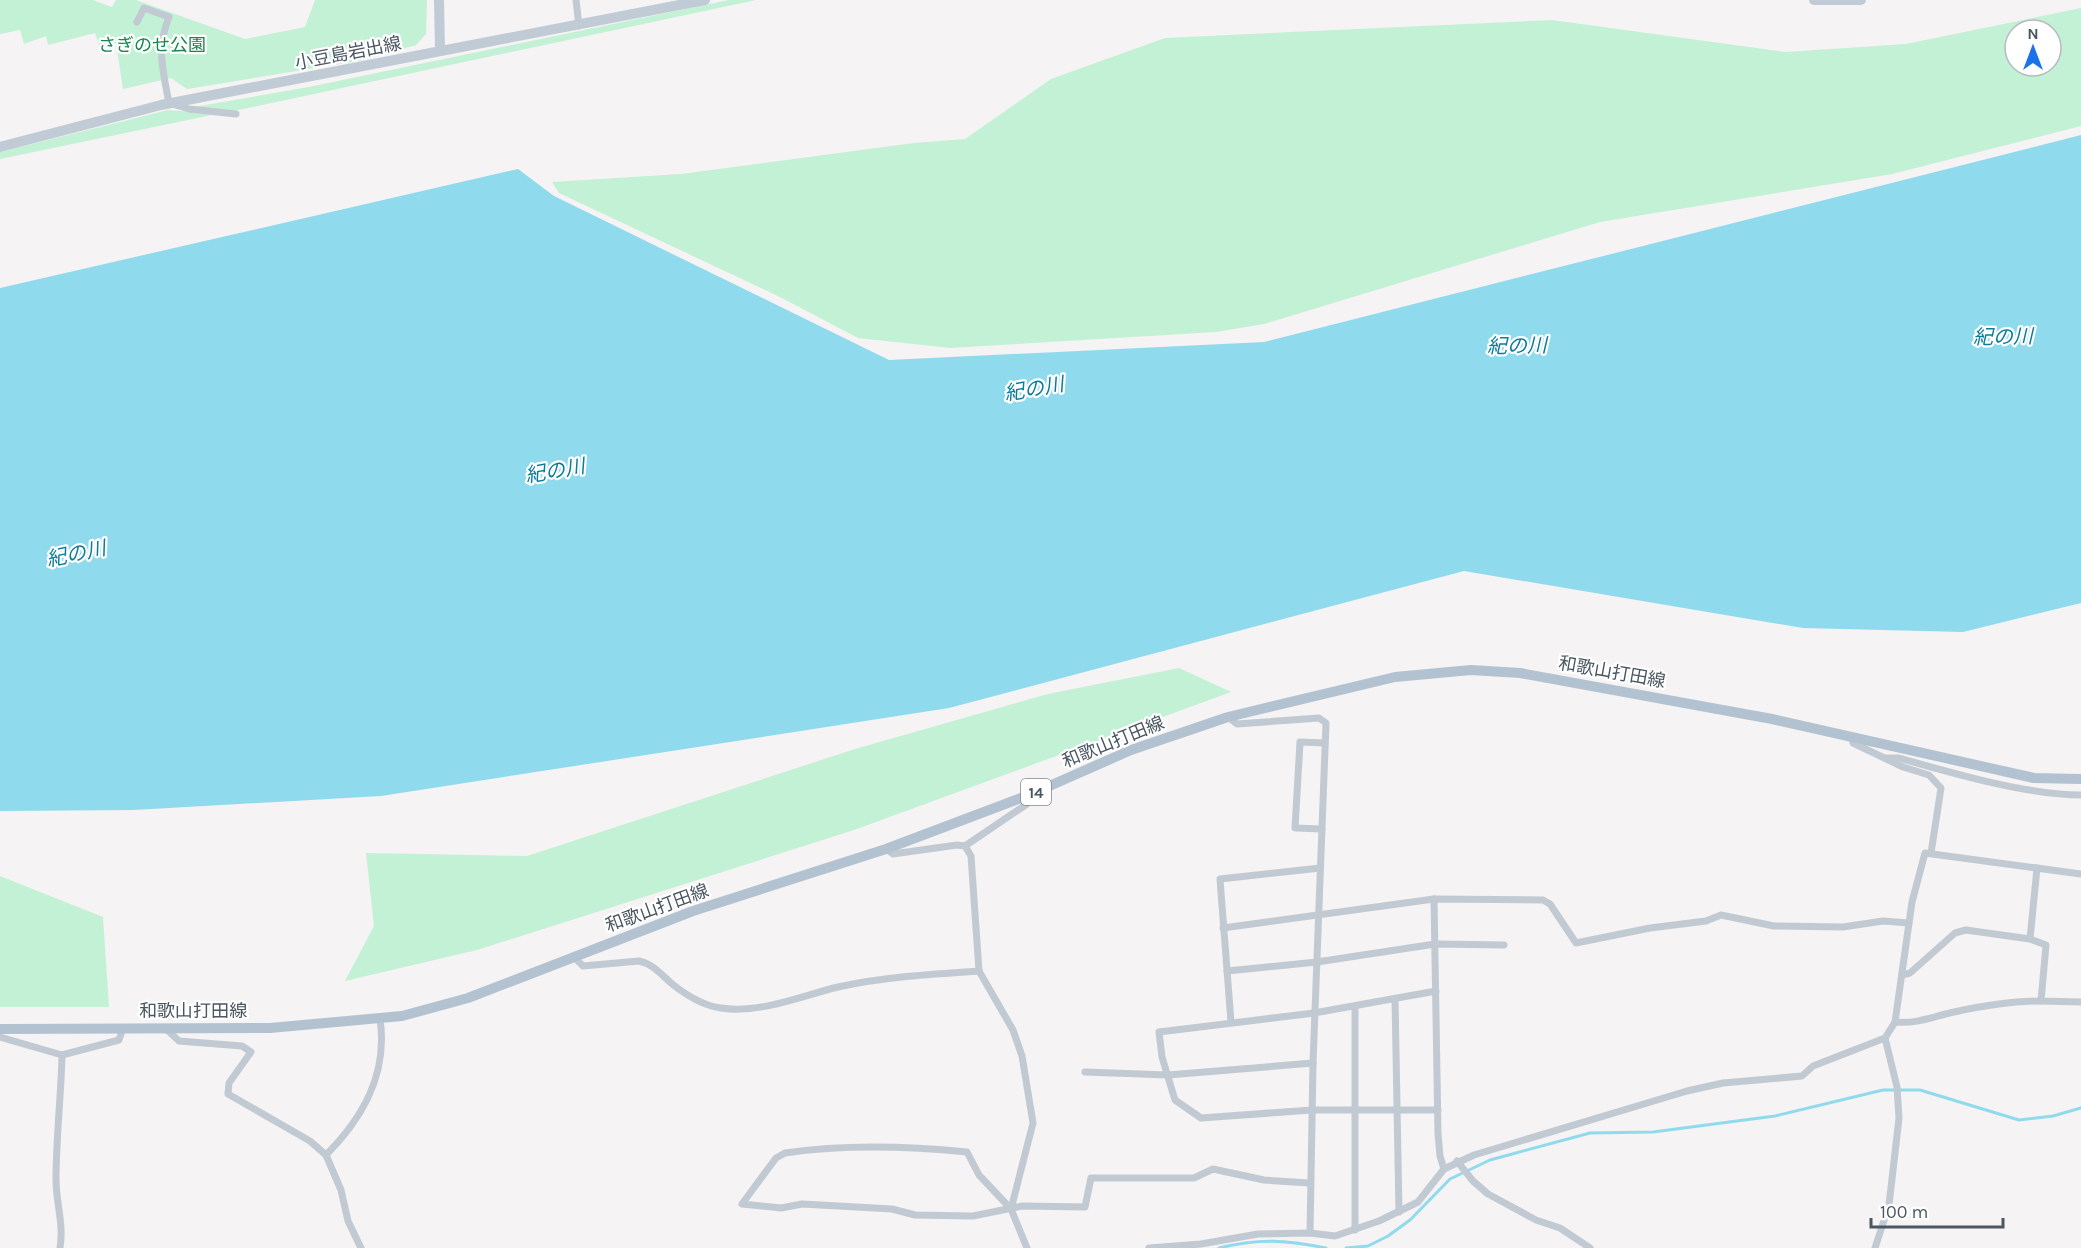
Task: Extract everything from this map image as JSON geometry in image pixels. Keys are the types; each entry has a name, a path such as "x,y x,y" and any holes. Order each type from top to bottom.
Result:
{"main road":[{"path":"438,0 440,51"},
{"name":"小豆島岩出線","path":"0,147 169,103 579,26 674,3 705,0"},
{"path":"1814,0 1861,0"},
{"name":"和歌山打田線","path":"0,1029 270,1028 402,1016 468,998 693,911 886,849 1029,795 1131,750 1228,717 1395,676 1471,670 1520,673 1596,685 1852,736 2034,778 2081,779"}],"street":[{"path":"576,0 579,26"},
{"path":"137,22 144,8 169,17 161,37 160,50 169,103 189,109 236,114"},
{"path":"1228,717 1237,724 1319,718 1326,723 1314,1013 1309,1183 1311,1233"},
{"path":"1852,736 1853,742 1903,767 1929,775 1941,788 1930,853"},
{"path":"1322,829 1295,828 1300,742 1325,743"},
{"path":"1886,758 1899,758 1988,780 2064,795 2081,795"},
{"path":"886,849 893,854 957,845 965,846 1027,804 1029,795"},
{"path":"965,846 971,856 979,971 1013,1030 1022,1056 1033,1124 1011,1209"},
{"path":"1149,1248 1201,1244 1258,1233 1311,1233 1335,1236 1419,1203 1444,1169 1458,1163 1687,1091 1723,1083 1802,1076 1814,1066 1885,1038 1895,1022 1909,924 1925,853 2081,874"},
{"path":"1231,1022 1220,879 1320,868"},
{"path":"2030,939 2037,868"},
{"path":"1223,928 1434,899 1543,900 1550,904 1576,943 1630,931 1706,921 1721,915 1774,926 1843,927 1883,921 1909,924"},
{"path":"1434,899 1438,1110 1440,1156 1444,1169"},
{"path":"1902,975 1910,973 1955,933 1966,930 2030,939 2046,945 2042,1001"},
{"path":"1227,971 1317,962 1435,944 1504,945"},
{"path":"574,957 583,966 639,960 647,962 677,987 696,999 723,1008 766,1006 840,987 883,980 979,971"},
{"path":"1436,991 1314,1013 1159,1032 1162,1057 1175,1100 1201,1118 1312,1110 1438,1110"},
{"path":"1395,999 1399,1212"},
{"path":"1895,1022 1918,1023 2010,1002 2081,1002"},
{"path":"1355,1006 1355,1230"},
{"path":"326,1155 350,1129 374,1089 382,1037 380,1019"},
{"path":"0,1037 62,1055 119,1040 123,1028"},
{"path":"164,1028 179,1041 242,1046 250,1052 229,1083 228,1094 310,1141 326,1155 340,1190 348,1221 361,1248"},
{"path":"1875,1248 1888,1205 1899,1118 1897,1087 1885,1038"},
{"path":"60,1248 63,1230 56,1189 56,1150 62,1055"},
{"path":"1085,1072 1168,1075 1313,1063"},
{"path":"1027,1248 1011,1209 979,1175 967,1152 917,1147 806,1150 785,1153 776,1158 742,1204 781,1208 802,1203 881,1208 915,1215 973,1216 1011,1209 1022,1206 1085,1207 1091,1178 1194,1179 1213,1169 1264,1179 1309,1183"},
{"path":"1458,1163 1488,1194 1536,1220 1560,1227 1590,1248"}],"green space":[{"name":"さぎのせ公園","path":"0,0 93,0 112,7 116,0 136,0 245,39 305,27 315,0 427,0 426,34 416,45 363,60 187,89 171,78 123,89 116,43 100,47 95,33 48,45 46,36 24,44 20,30 0,34"},
{"path":"729,0 756,0 234,111 194,107 309,87"},
{"path":"2081,8 2081,126 1892,174 1600,222 1264,324 1216,332 950,348 858,338 780,297 559,193 552,182 681,174 914,143 965,139 1051,79 1165,38 1552,20 1785,52 1906,44 2003,24 2003,78 2063,78 2063,18 2032,18"},
{"path":"168,110 217,114 0,159 0,152"},
{"path":"1179,668 1231,692 854,830 477,950 345,981 374,926 366,853 527,856 855,749 1048,694"},
{"path":"0,876 103,917 109,1007 0,1007"}],"water":[{"name":"紀の川","path":"2081,135 2081,603 1963,632 1803,628 1464,571 949,708 381,796 134,810 0,811 0,288 518,169 554,196 889,360 1264,342"}],"waterway":[{"path":"1346,1248 1368,1246 1388,1236 1410,1220 1450,1179 1490,1160 1590,1133 1653,1132 1775,1116 1883,1090 1920,1090 2019,1120 2053,1116 2081,1108"},
{"path":"1219,1248 1272,1241 1326,1248"}]}
